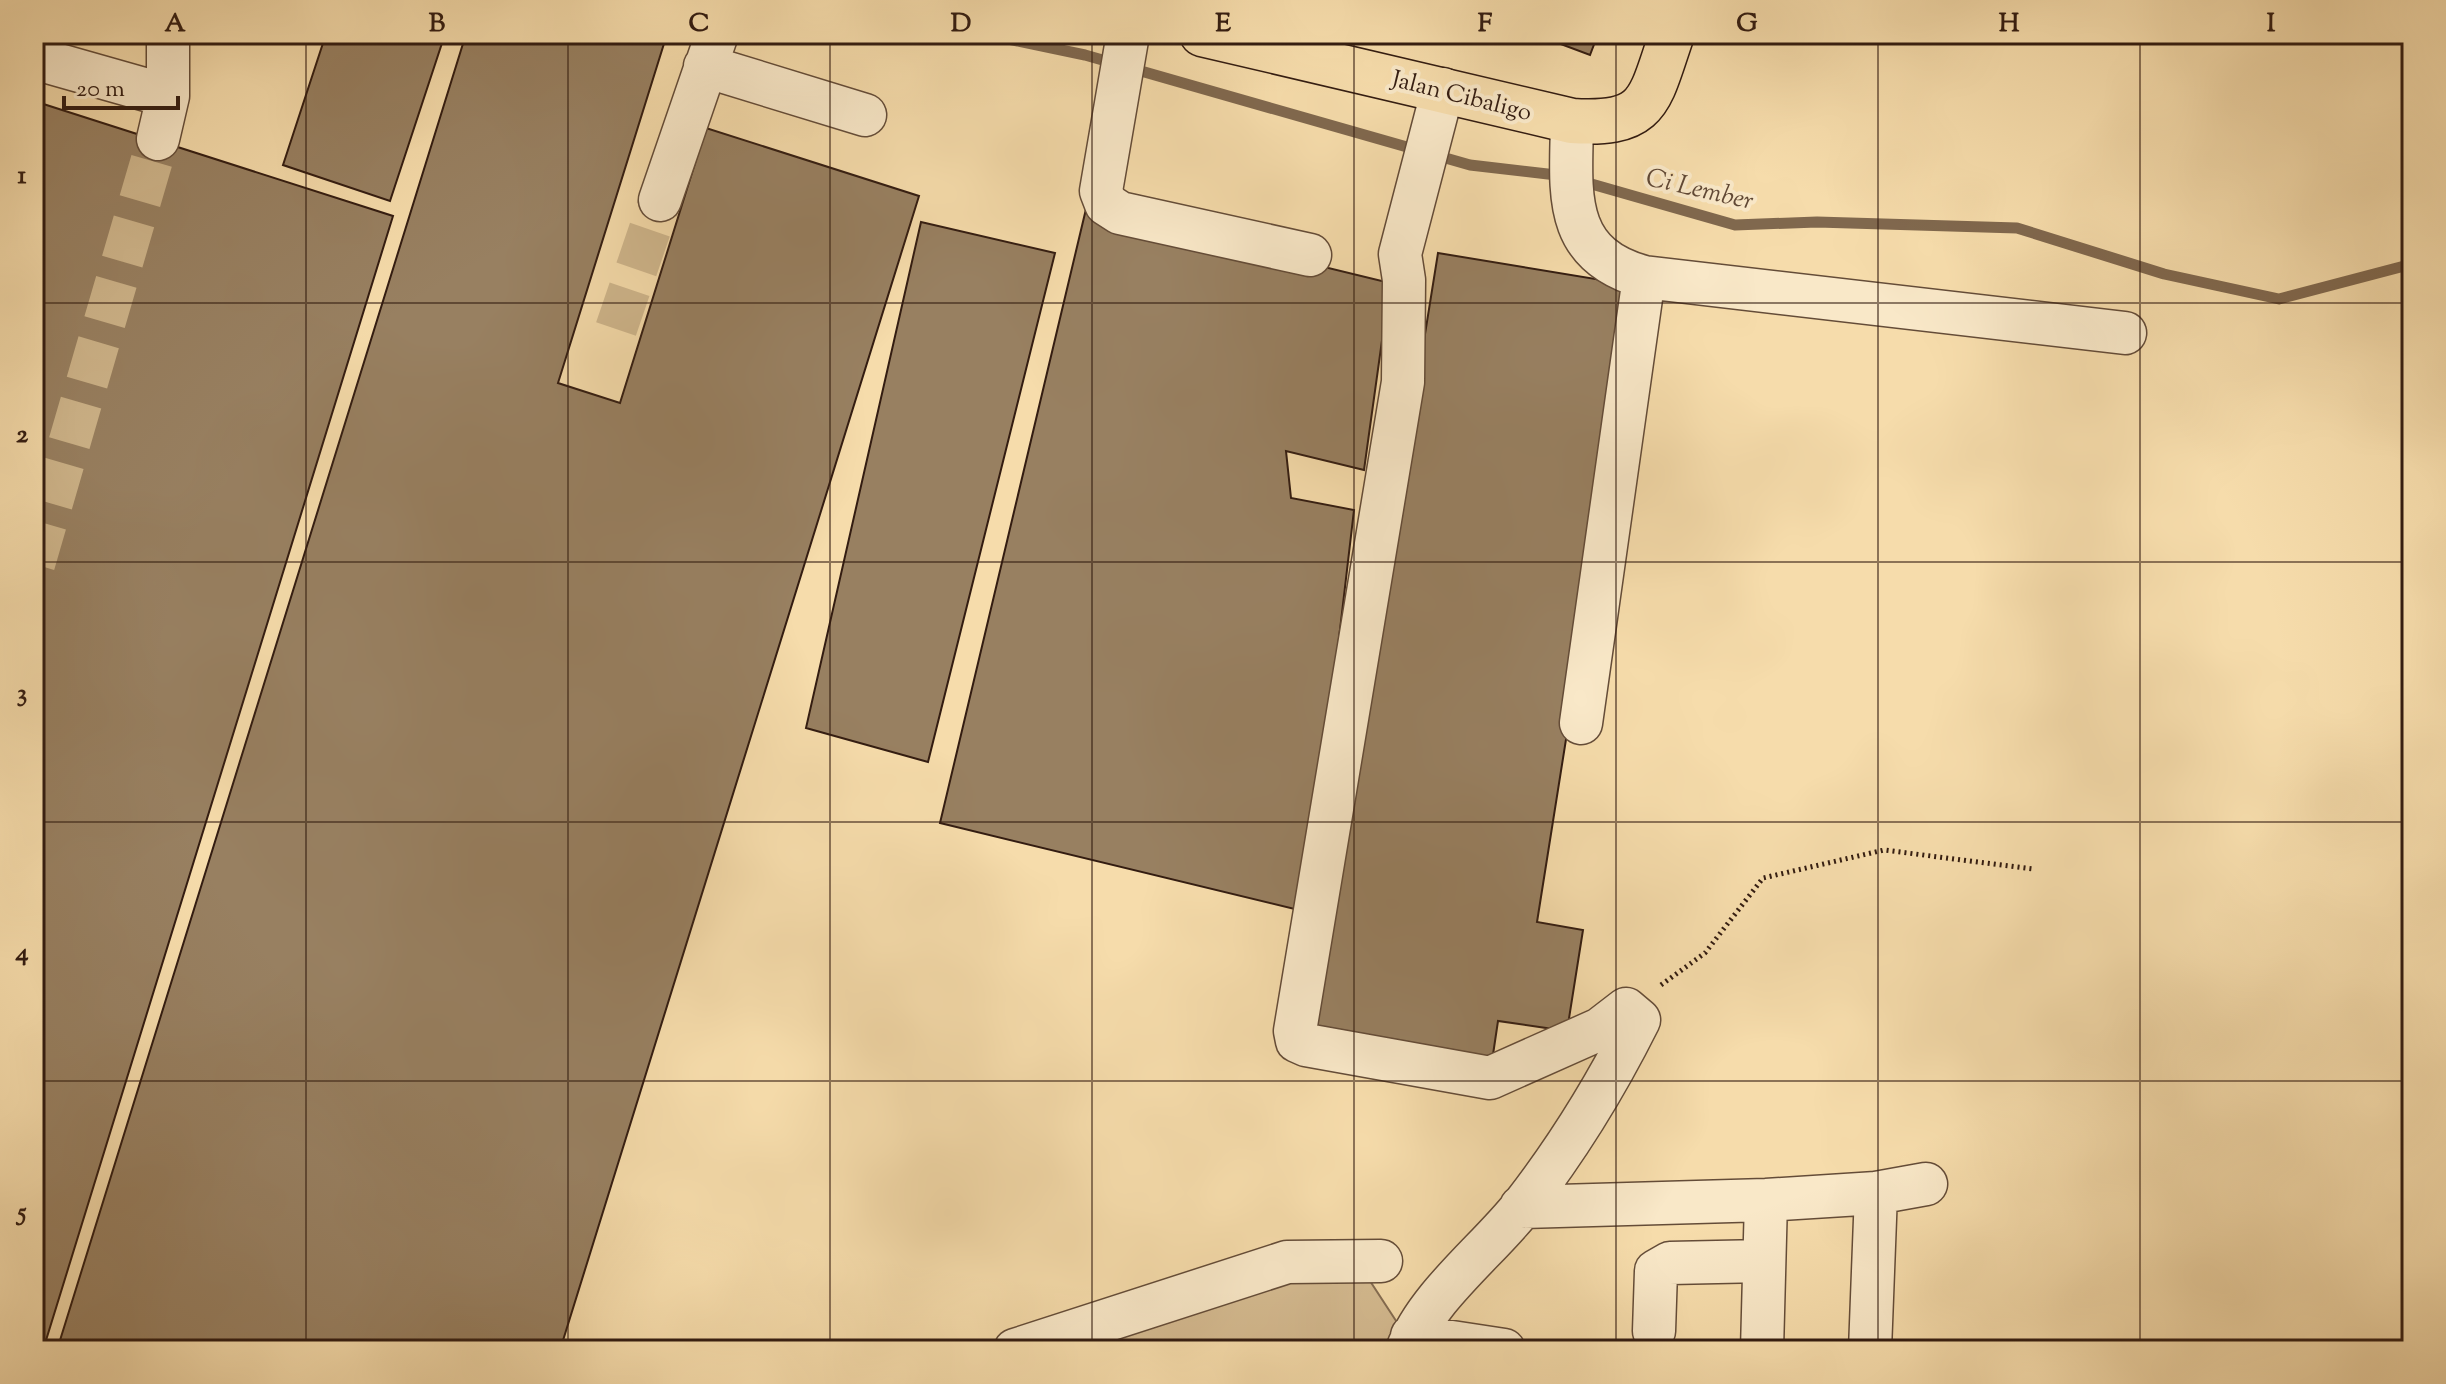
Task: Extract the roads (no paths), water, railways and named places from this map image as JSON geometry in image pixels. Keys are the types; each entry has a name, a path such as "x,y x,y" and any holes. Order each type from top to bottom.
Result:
{"main road":[{"name":"Jalan Cibaligo","path":"1202,34 1443,89 1572,155 1606,124 1628,118 1642,107 1672,34"}],"street":[{"path":"158,139 168,96 168,34"},
{"path":"1127,43 1101,191 1106,204 1120,213 1310,255"},
{"path":"660,200 711,50 865,115"},
{"path":"34,58 168,96"},
{"path":"1410,1343 1452,1285 1521,1207 1604,1091 1639,1020 1626,1009 1600,1029 1490,1078 1398,1063 1297,1041 1295,1031 1403,382 1404,280 1400,254 1443,89"},
{"path":"1572,155 1577,230 1622,271 1644,277 2125,333"},
{"path":"1581,723 1644,277"},
{"path":"1521,1207 1766,1200 1876,1193 1926,1184"},
{"path":"1870,1350 1876,1193"},
{"path":"1762,1350 1766,1200"},
{"path":"1015,1350 1287,1262 1381,1261"},
{"path":"1654,1331 1656,1271 1661,1266 1670,1263 1764,1261"},
{"path":"1410,1343 1504,1350"}],"waterway":[{"name":"Ci Lember","path":"984,34 1085,55 1470,165 1565,176"},
{"name":"Ci Lember","path":"1581,181 1735,225 1817,222 2017,228 2164,274 2279,299 2412,264"}],"tunnel":[{"path":"34,564 158,139"},
{"path":"616,329 660,200"}]}
